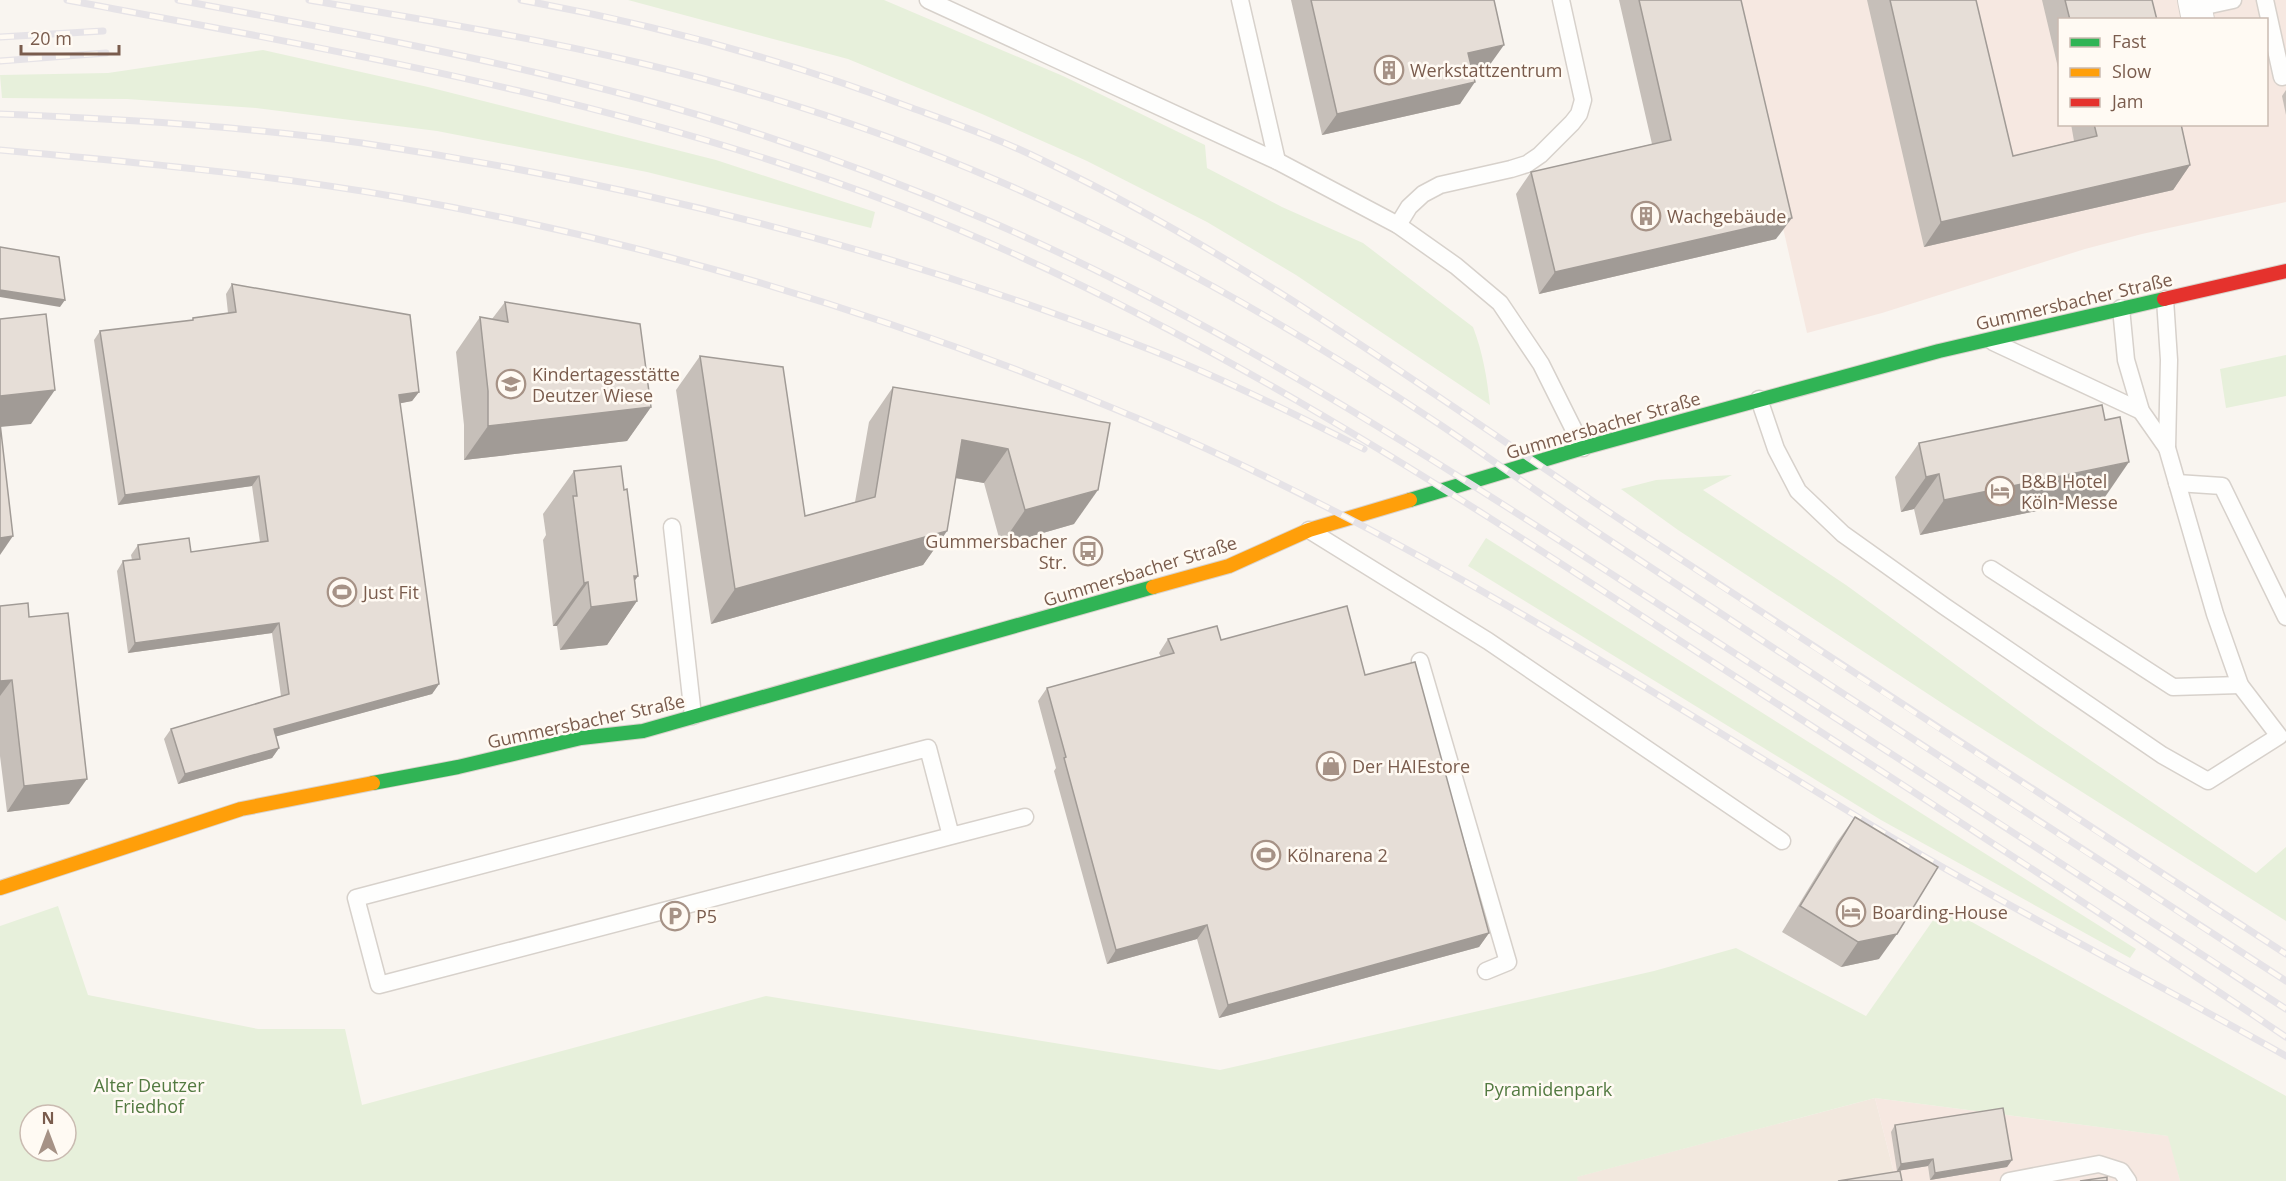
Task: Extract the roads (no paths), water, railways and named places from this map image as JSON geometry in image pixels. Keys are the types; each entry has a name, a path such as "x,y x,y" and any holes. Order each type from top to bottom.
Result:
{"street":[{"name":"Gummersbacher Straße","path":"0,888 241,809 458,767 581,738 643,730 693,717 1229,566 1309,530 1583,448 1987,339 2286,271"}],"lane":[{"path":"928,0 1277,161 1398,225 1456,266 1500,303 1542,364 1583,448"},
{"path":"1240,0 1277,161"},
{"path":"1398,225 1409,207 1423,194 1440,184 1527,164 1540,155 1579,114 1584,100 1561,0"},
{"path":"2196,9 2233,0"},
{"path":"2265,0 2282,77 2286,76"},
{"path":"1759,399 1776,449 1798,490 1843,534 1953,613 2152,749 2208,781 2279,736 2240,685 2215,614 2167,448 2169,360 2165,299"},
{"path":"2121,308 2126,360 2140,411 2167,448"},
{"path":"1987,339 2140,411"},
{"path":"2177,483 2222,486 2286,617"},
{"path":"672,527 693,717"},
{"path":"1309,530 1488,641 1782,841"},
{"path":"1991,569 2173,687 2240,685"},
{"path":"1420,661 1508,962 1486,970"},
{"path":"951,837 928,748 356,898 379,985 951,837 1025,817"},
{"path":"2009,1181 2060,1169 2099,1164 2121,1171 2128,1181"}],"railway":[{"path":"67,0 384,61 593,109 696,137 799,169 900,206 1002,249 1200,346 1391,457 1485,515 1979,834 2286,1037"},
{"path":"178,0 469,57 686,111 774,139 904,186 989,221 1074,260 1240,346 1401,441 1559,540 2286,1009"},
{"path":"309,0 558,45 686,74 778,100 913,146 1001,182 1116,235 1227,294 1336,358 1442,426 1609,540 2286,981"},
{"path":"521,0 670,32 816,74 995,139 1121,200 1197,242 1343,333 1630,526 2286,954"},
{"path":"0,37 103,31"},
{"path":"0,61 106,53"},
{"path":"0,114 181,124 362,143 563,178 762,224 959,281 1055,314 1205,373 1364,449"},
{"path":"0,150 249,175 348,189 492,215 587,236 681,260 867,316 1049,382 1235,462 1421,557 1512,608 1922,855 2025,914 2286,1056"}],"place":[{"name":"Werkstattzentrum","path":"1389,70"},
{"name":"Wachgebäude","path":"1646,216"},
{"name":"Kindertagesstätte Deutzer Wiese","path":"511,384"},
{"name":"B&B Hotel Köln-Messe","path":"2000,491"},
{"name":"Gummersbacher Str.","path":"1088,551"},
{"name":"Just Fit","path":"342,592"},
{"name":"Der HAIEstore","path":"1331,766"},
{"name":"Kölnarena 2","path":"1266,855"},
{"name":"Boarding-House","path":"1851,912"},
{"name":"P5","path":"675,916"}],"park label":[{"name":"Pyramidenpark","path":"1548,1089"},
{"name":"Alter Deutzer Friedhof","path":"149,1095"}]}
